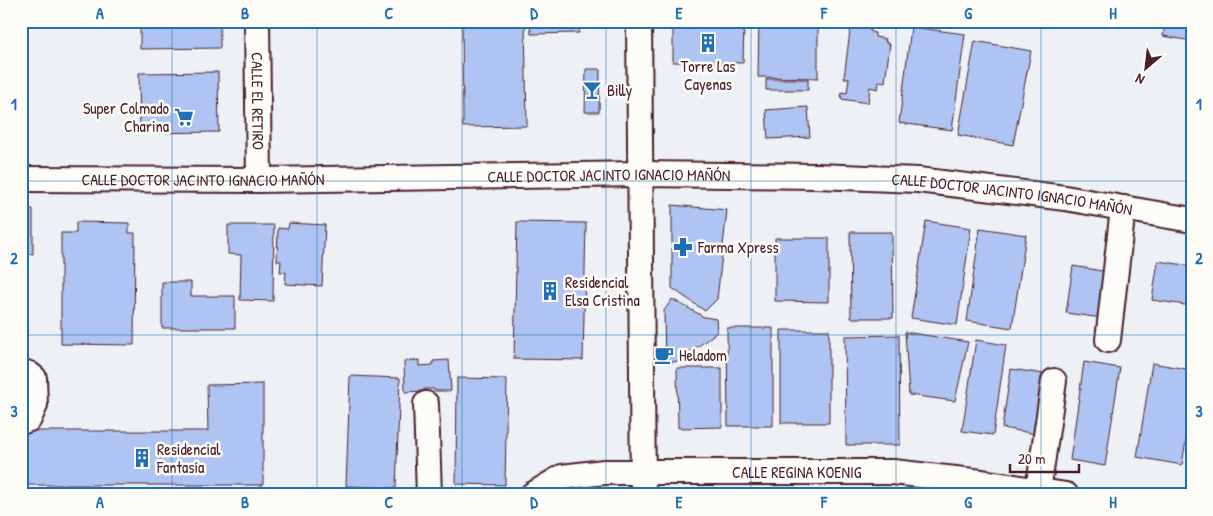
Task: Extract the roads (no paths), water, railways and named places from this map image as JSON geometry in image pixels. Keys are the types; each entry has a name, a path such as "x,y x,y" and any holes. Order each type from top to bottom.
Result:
{"street":[{"name":"CALLE EL RETIRO","path":"257,21 259,180"},
{"path":"639,21 643,483"},
{"name":"CALLE DOCTOR JACINTO IGNACIO MAÑÓN","path":"21,179 259,180 640,174 818,176 918,180 1065,198 1192,220"},
{"path":"1108,340 1123,208"},
{"path":"21,371 34,378 35,405 29,418 21,422"},
{"path":"1038,490 1054,381"},
{"path":"426,404 429,495"},
{"name":"CALLE REGINA KOENIG","path":"532,495 562,477 604,472 643,483 894,472 982,482 1066,495"}],"place":[{"name":"Torre Las Cayenas","path":"708,43"},
{"name":"Billy","path":"592,90"},
{"name":"Super Colmado Charina","path":"184,117"},
{"name":"Farma Xpress","path":"683,247"},
{"name":"Residencial Elsa Cristina","path":"550,291"},
{"name":"Heladom","path":"664,355"},
{"name":"Residencial Fantasía","path":"142,458"}]}
